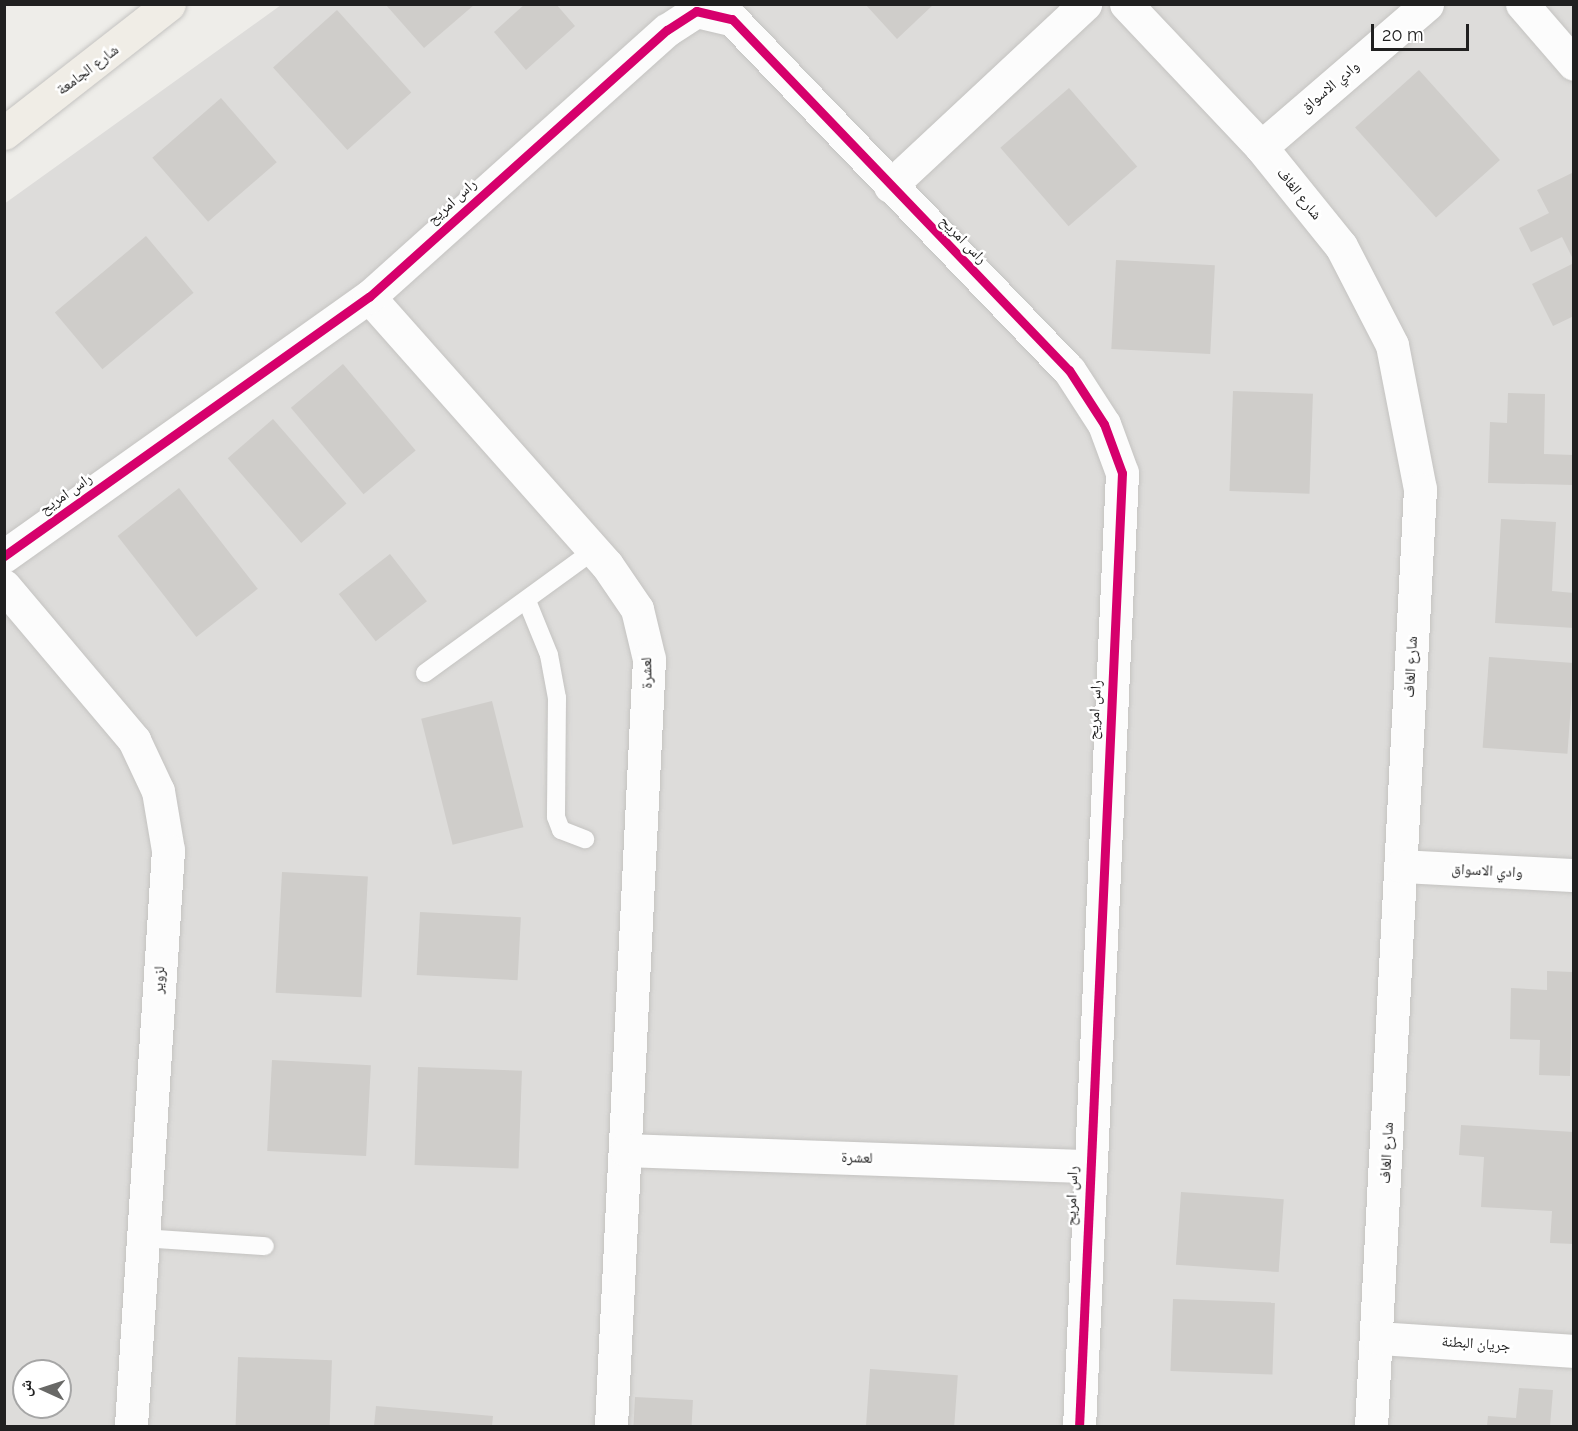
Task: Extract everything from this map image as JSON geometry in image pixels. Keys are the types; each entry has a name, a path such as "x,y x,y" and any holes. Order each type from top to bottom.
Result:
{"main road":[{"name":"شارع الجامعة","path":"4,133 169,4"}],"street":[{"path":"890,186 1085,4"},
{"name":"شارع الغاف","path":"1126,4 1261,147 1341,246 1394,356 1420,489 1378,1338 1371,1426"},
{"name":"وادي الاسواق","path":"1261,147 1427,4"},
{"path":"1522,4 1574,64"},
{"name":"راس امريح","path":"4,556 369,297 667,30 696,11 732,19 1069,370 1104,424 1122,473 1088,1166 1079,1426"},
{"name":"لعشرة","path":"369,297 594,550 638,609 650,659 611,1426"},
{"name":"لزوير","path":"4,586 134,740 158,791 168,850 130,1426"},
{"name":"وادي الاسواق","path":"1401,866 1574,875"},
{"name":"لعشرة","path":"626,1150 1088,1166"},
{"name":"جريان البطنة","path":"1378,1338 1574,1351"}],"lane":[{"path":"425,673 527,601 594,550"},
{"path":"527,601 549,655 557,698 556,817 561,830 585,839"},
{"path":"142,1238 265,1246"}],"shaded area":[{"path":"281,5 1573,5 1573,1426 5,1426 4,204"}],"building":[{"path":"525,4 556,4 575,26 526,70 494,32"},
{"path":"865,4 934,4 897,39"},
{"path":"386,5 474,5 424,48"},
{"path":"337,10 411,92 347,150 273,68"},
{"path":"1419,70 1500,160 1436,217 1355,128"},
{"path":"1069,88 1137,166 1069,226 1000,148"},
{"path":"221,98 277,162 208,222 152,158"},
{"path":"1574,172 1574,261 1562,237 1531,252 1519,228 1549,213 1537,190"},
{"path":"146,236 194,293 102,369 55,312"},
{"path":"1116,260 1215,265 1210,354 1111,349"},
{"path":"1574,263 1574,316 1553,326 1532,284"},
{"path":"343,364 416,451 364,494 291,408"},
{"path":"1233,391 1313,394 1309,494 1230,491"},
{"path":"1508,393 1545,394 1544,454 1574,455 1574,485 1488,483 1490,422 1507,423"},
{"path":"273,419 346,504 301,543 228,458"},
{"path":"179,488 258,589 196,637 118,536"},
{"path":"1501,519 1556,522 1552,591 1574,593 1574,628 1495,623"},
{"path":"390,554 427,601 376,641 339,594"},
{"path":"1489,657 1574,663 1567,754 1483,748"},
{"path":"492,701 523,827 453,845 421,719"},
{"path":"282,872 368,877 362,997 276,993"},
{"path":"420,912 521,917 518,980 417,975"},
{"path":"1547,971 1573,972 1570,1076 1539,1075 1540,1040 1510,1039 1511,988 1547,990"},
{"path":"272,1060 371,1065 366,1156 267,1151"},
{"path":"418,1067 522,1071 519,1169 415,1165"},
{"path":"1461,1125 1574,1132 1574,1244 1550,1243 1552,1211 1481,1207 1484,1157 1459,1155"},
{"path":"1181,1192 1284,1199 1279,1272 1176,1265"},
{"path":"1173,1299 1275,1303 1272,1375 1170,1371"},
{"path":"238,1357 332,1360 330,1426 236,1426"},
{"path":"870,1369 958,1375 954,1426 866,1426"},
{"path":"1519,1388 1553,1390 1550,1426 1487,1426 1488,1416 1516,1418"},
{"path":"635,1397 693,1400 692,1426 633,1426"},
{"path":"376,1406 493,1416 492,1426 374,1426"}],"cycle path":[{"path":"4,556 369,297 667,30 696,11 732,19 1069,370 1104,424 1122,473 1079,1426"}]}
